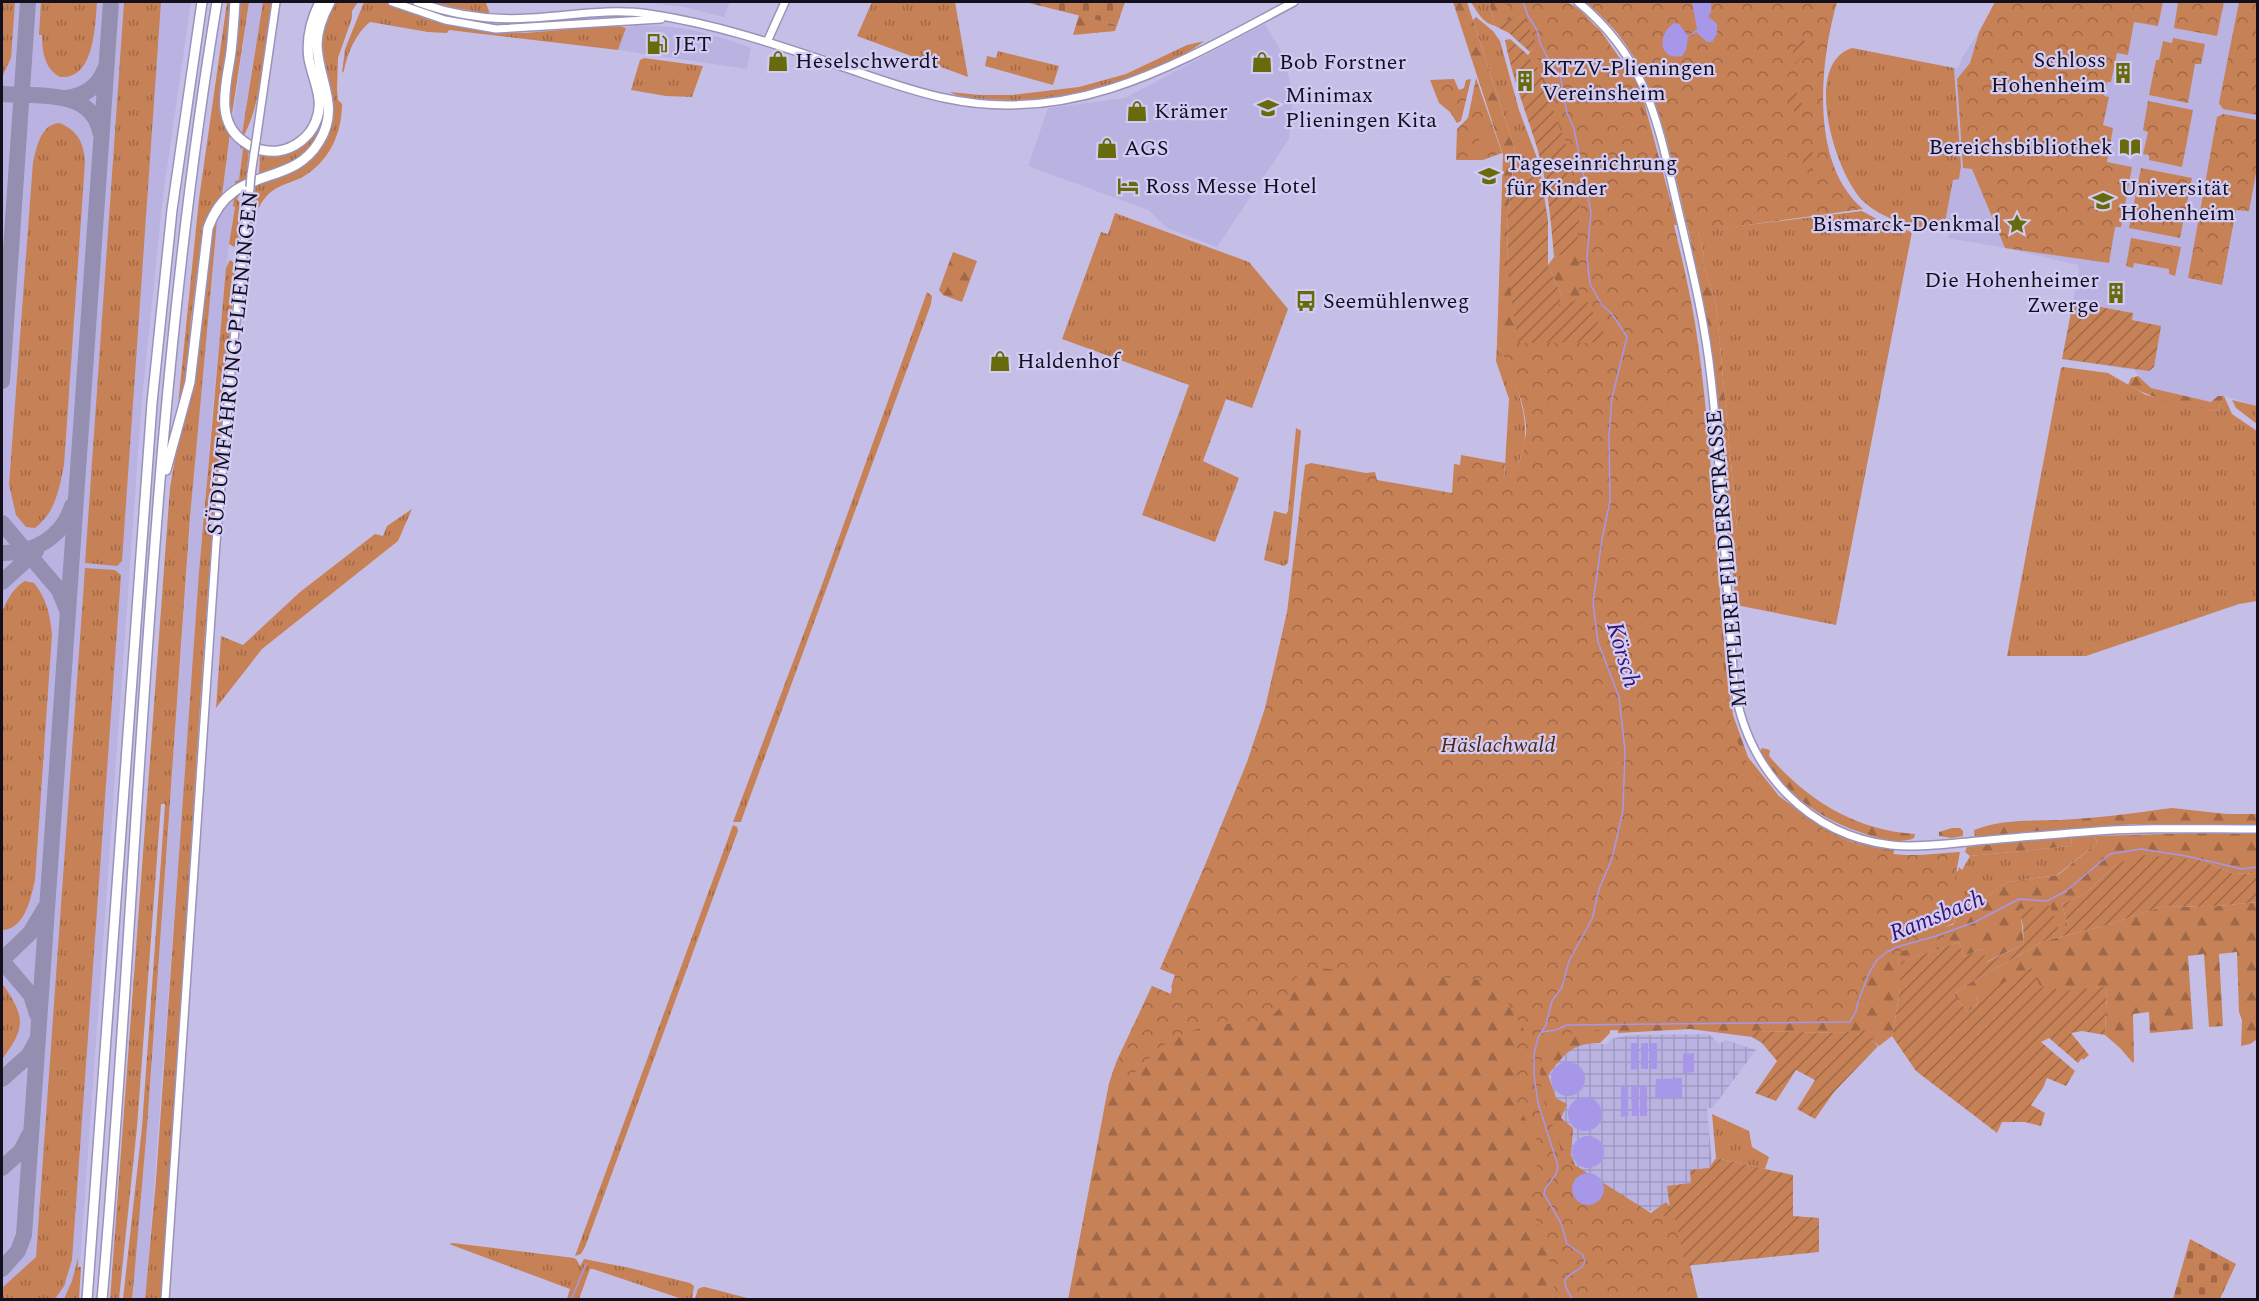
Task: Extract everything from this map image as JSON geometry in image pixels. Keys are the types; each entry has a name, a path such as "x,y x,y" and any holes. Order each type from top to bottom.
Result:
{"highway":[{"path":"87,1299 151,413 171,220 202,2"},
{"path":"102,1299 161,484 184,239 217,2"},
{"path":"235,2 225,94 226,115 231,128 241,140 256,148 271,151 285,149 301,141 311,131 317,117 319,96 309,58 308,42 310,25 320,2"},
{"path":"161,484 189,387 208,228 217,209 236,189 250,181 293,167 308,156 321,140 329,105 317,40 320,23 330,2"}],"main road":[{"name":"SÜDUMFAHRUNG PLIENINGEN","path":"165,1299 224,445 251,175 276,2"},
{"path":"392,2 445,20 496,29 672,18"},
{"path":"417,2 452,12 497,18 530,18 601,12 646,14 694,21 946,99 994,104 1042,103 1094,94 1138,80 1294,2"},
{"path":"767,42 785,2"},
{"name":"MITTLERE FILDERSTRASSE","path":"1578,2 1608,30 1630,60 1646,89 1660,133 1708,350 1735,690 1740,717 1767,772 1793,800 1820,820 1848,833 1890,845 1948,844 2124,830 2258,829"}],"shaded area":[{"path":"2,2 191,2 163,197 142,399 80,1265 78,1279 69,1299 2,1300"},
{"path":"249,2 263,2 240,145 243,149 239,180 235,181 233,205 235,206 229,244 212,415 147,1280 145,1299 132,1300 147,1127 198,414 217,221"},
{"path":"491,2 730,2 724,17 684,7 649,3"},
{"path":"1692,2 1711,2 1711,13 1708,16 1717,24 1717,34 1712,42 1707,42 1696,32 1688,37 1686,50 1682,56 1668,54 1664,51 1663,40 1668,28 1674,23 1679,24 1688,36 1697,29"},
{"name":"Universität Hohenheim","path":"1995,2 2257,2 2257,406 2224,396 2218,396 2211,402 2151,388 2134,370 2062,359 2079,271 2078,265 2005,248 1948,238 1949,233 1945,222 1953,180 1961,166 1954,68 1958,68"},
{"path":"1265,24 1285,58 1293,100 1289,139 1217,247 1167,228 1148,210 1028,166 1048,108 1125,98"},
{"path":"635,25 692,30 751,48 747,69 618,50 626,28"},
{"path":"1709,1034 1719,1044 1726,1040 1756,1050 1712,1108 1707,1108 1712,1164 1691,1183 1670,1208 1657,1213 1623,1202 1589,1219 1547,1076 1548,1060 1587,1038 1594,1044 1607,1044 1611,1039 1630,1035"},
{"path":"1631,1043 1638,1043 1638,1069 1631,1070"},
{"path":"1641,1043 1648,1043 1648,1069 1641,1069"},
{"path":"1649,1043 1657,1043 1657,1069 1650,1069"},
{"path":"1694,1053 1694,1072 1683,1073 1683,1054"},
{"path":"1568,1062 1580,1067 1585,1079 1580,1091 1568,1096 1556,1091 1551,1079 1556,1067"},
{"path":"1682,1078 1682,1098 1655,1098 1656,1079"},
{"path":"1621,1086 1628,1086 1628,1116 1621,1117"},
{"path":"1631,1086 1638,1086 1639,1116 1632,1116"},
{"path":"1640,1086 1647,1086 1647,1116 1640,1116"},
{"path":"1585,1097 1597,1102 1602,1114 1597,1126 1585,1131 1573,1126 1568,1114 1573,1102"},
{"path":"1588,1136 1599,1141 1604,1152 1599,1163 1588,1168 1577,1163 1572,1152 1577,1141"},
{"path":"1588,1173 1599,1178 1604,1189 1599,1200 1588,1205 1577,1200 1572,1189 1577,1178"}],"green space":[{"path":"2,2 15,2 11,58 2,77"},
{"path":"41,2 97,2 94,37 87,61 72,76 60,77 55,74 45,59 42,35 39,35"},
{"path":"124,2 161,2 122,561 117,566 85,563"},
{"path":"227,2 232,2 228,52 220,98 222,116 230,134 222,195 209,214 202,234 186,382 177,415 199,199"},
{"path":"239,2 249,2 232,114 229,114 228,103"},
{"path":"263,2 272,2 265,52 255,106 244,135 242,134"},
{"path":"336,2 358,2 352,11 352,18 338,58 337,90 338,100 342,104 336,137 326,156 311,172 277,188 265,198 255,218 250,256 247,256 256,183 290,171 304,163 316,154 330,128 331,91 323,41 326,25"},
{"path":"364,2 384,2 430,20 488,32 525,33 616,25 626,28 618,50 449,30 447,33 428,32 370,22 353,44 342,73 345,49"},
{"path":"431,2 486,3 490,14 456,8"},
{"path":"872,2 955,2 968,77 857,36"},
{"path":"1025,2 1125,2 1117,25"},
{"name":"Häslachwald","path":"1453,2 1467,2 1515,150 1508,210 1507,267 1558,307 1561,294 1548,265 1554,257 1577,250 1546,93 1538,68 1528,55 1536,44 1523,14 1495,26 1489,2 1533,2 1613,126 1610,1033 1600,1043 1582,1045 1570,1051 1548,1075 1556,1098 1567,1104 1561,1118 1573,1128 1571,1155 1576,1168 1588,1299 1068,1300 1109,1083 1117,1060 1152,986 1171,994 1175,975 1512,478 1521,457 1527,429 1523,404 1497,343 1503,155"},
{"path":"1471,2 1489,2 1495,26 1484,20"},
{"name":"Häslachwald","path":"1505,2 1566,3 1581,11 1617,56 1644,120 1677,239 1695,323 1709,447 1727,696 1738,743 1747,762 1759,779 1792,809 1831,834 1852,843 1873,850 1902,855 1960,852 1944,938 1884,957 1876,963 1852,1010 1836,1022 1620,1021 1620,1030 1584,1031 1564,1035 1555,1039 1543,1054 1541,1085 1562,1157 1651,1213 1666,1202 1679,1218 1698,1299 1556,1299 1546,1242 1531,1209 1527,1185 1538,1163 1536,1139 1513,1096 1516,1046 1527,1035 1495,981 1302,967 1280,1008 1267,1020 1212,1026 1185,1033 1161,1047 1129,1077 1123,1080 1113,1078 1112,1074 1152,986 1170,994 1173,990 1171,987 1175,975 1160,969 1247,762 1265,708 1287,612 1305,465 1311,463 1366,473 1375,472 1377,480 1452,493 1454,464 1460,465 1461,455 1505,463 1504,476 1511,477 1522,456 1526,442 1526,427 1520,398 1498,342 1605,343 1577,285 1581,207 1567,144 1547,92 1551,88 1533,48"},
{"path":"1567,2 1600,30 1640,87 1677,225 1673,225"},
{"path":"1586,2 1837,2 1826,53 1823,111 1834,166 1846,190 1863,209 1689,233 1664,129 1645,79 1618,34"},
{"path":"1995,2 2163,2 2158,26 2134,22 2128,55 2117,53 2111,82 2107,82 2104,96 2109,97 2103,125 2113,128 2107,162 2132,167 2121,227 2115,227 2109,263 2005,248 1972,169 1963,168 1957,79 1970,63 1979,32"},
{"path":"2178,2 2224,2 2217,36 2174,28"},
{"path":"2239,2 2257,2 2257,115 2223,109 2219,103"},
{"path":"1523,13 1536,44 1530,52 1509,33 1495,26"},
{"path":"1079,15 1117,25 1115,31 1073,35"},
{"path":"1476,17 1493,31 1500,41 1519,110 1537,158 1541,176 1512,180 1515,150 1473,20"},
{"path":"2173,38 2205,44 2201,64 2195,64 2188,103 2149,95 2156,60 2159,60 2163,41 2172,43"},
{"path":"1510,39 1528,55 1538,68 1566,145 1580,207 1577,251 1554,257 1544,177 1508,54 1505,40"},
{"path":"1799,39 1806,41 1804,55 1796,64 1789,61"},
{"path":"1204,41 1179,57 1131,77 1091,90 1029,100 967,97 950,92 1012,95 1079,87 1126,74 1187,45"},
{"path":"1852,48 1954,68 1961,166 1959,179 1953,180 1945,222 1949,233 1904,223 1883,215 1864,202 1853,189 1834,146 1828,121 1826,97 1828,75 1837,58"},
{"path":"998,51 1059,66 1053,85 985,66 987,56 996,58"},
{"path":"644,58 703,66 692,97 666,96 631,90 640,60"},
{"path":"1476,78 1502,153 1483,160 1456,160 1457,129 1468,118"},
{"path":"1454,79 1459,90 1464,88 1466,80 1471,79 1461,121 1457,123 1450,112 1439,103 1430,80"},
{"path":"1795,90 1804,107 1795,114 1787,92"},
{"path":"2148,101 2193,110 2182,167 2149,160 2149,155 2143,154 2148,132 2143,130"},
{"path":"2223,114 2257,120 2257,168 2249,211 2236,210 2222,285 2188,278 2217,117"},
{"path":"321,118 324,118 320,131 308,149 291,162 259,174 260,154 279,155"},
{"path":"59,123 75,133 83,148 85,162 64,465 52,507 48,515 35,528 26,527 16,515 9,485 33,162 43,132"},
{"path":"1490,124 1499,149 1484,154 1475,129"},
{"path":"240,145 249,150 246,179 235,185 235,181 239,180 243,149"},
{"path":"1807,150 1813,150 1810,173 1800,170"},
{"path":"2141,168 2192,178 2180,238 2129,228"},
{"path":"1541,176 1548,220 1548,265 1561,294 1559,306 1585,297 1608,342 1518,343 1507,267 1508,210 1512,180"},
{"path":"238,193 237,199 241,204 239,242 234,247 229,244 235,207 233,206 234,196"},
{"path":"1862,211 1884,223 1912,232 1836,625 1736,605 1730,550 1737,548 1732,533 1737,527 1716,303 1702,260 1704,253 1698,231"},
{"path":"220,212 217,221 190,518 147,1127 132,1299 123,1299 142,1127 165,804 161,804 137,1127 119,1299 110,1300 170,488 205,291 210,235"},
{"path":"1115,213 1249,262 1288,309 1252,408 1226,399 1203,461 1239,478 1215,542 1142,515 1189,385 1062,339 1101,232 1108,234"},
{"path":"1698,231 1704,253 1702,260 1716,303 1737,527 1733,533 1737,549 1730,550 1715,380 1705,310 1689,233"},
{"path":"2131,238 2181,247 2175,276 2169,274 2169,269 2134,263 2133,268 2126,266"},
{"path":"953,252 977,261 962,302 943,295 939,290"},
{"path":"230,260 236,264 236,268 205,638 165,1254 161,1299 145,1300 156,1180 199,572 226,268"},
{"path":"927,292 932,296 931,304 741,822 733,822 823,582"},
{"path":"2073,302 2133,313 2132,320 2161,326 2154,367 2149,371 2062,359"},
{"path":"1497,343 1521,402 1525,432 1518,464 1513,474 1504,482 1509,399 1496,361"},
{"path":"2063,367 2108,373 2146,395 2217,411 2224,396 2232,414 2257,431 2257,601 2239,604 2086,656 2007,656"},
{"path":"2138,376 2151,388 2211,402 2218,396 2224,396 2217,411 2171,402 2128,385 2131,378"},
{"path":"2232,400 2257,406 2257,424 2236,408"},
{"path":"1296,428 1301,431 1288,563 1284,566 1264,560 1274,511 1286,514 1288,511"},
{"path":"412,509 398,541 262,649 216,708 221,636 243,645 300,592 375,534 383,536 387,526"},
{"path":"85,568 115,570 121,575 72,1260 64,1286 55,1299 2,1299 2,1288 36,1257"},
{"path":"25,581 34,583 42,595 49,614 52,634 35,880 29,903 21,919 10,929 2,930 2,615 10,596"},
{"path":"1720,596 1733,715 1748,757 1779,796 1813,821 1851,839 1894,850 1893,858 1806,825 1763,790 1724,725 1713,597"},
{"path":"1762,748 1770,750 1769,756 1799,786 1834,810 1872,826 1915,834 1914,838 1892,841 1880,838 1852,829 1821,814 1792,793 1780,781 1759,753"},
{"path":"2172,808 2227,814 2257,814 2257,824 2133,824 1975,837 1974,830 2006,822 2088,818"},
{"path":"733,825 738,831 585,1247 581,1254 575,1256"},
{"path":"1960,828 1963,836 1952,838 1939,836 1939,832"},
{"path":"2257,834 2257,873 2234,874 2200,860 2115,865 2085,894 2062,904 2068,927 2058,929 2020,909 2024,944 1986,962 1982,949 1964,956 1959,942 1902,962 1892,1036 1879,1046 1864,1031 1838,1033 1756,1031 1752,1037 1690,1029 1618,1033 1618,1018 1869,935 1937,930 1954,924 1956,911 1981,901 2007,882 2058,875 2097,843 2095,836"},
{"path":"2072,836 2095,836 2097,843 2057,875 2007,882 1981,901 1956,911 1954,923 1937,931 1945,870 1958,871 1959,867 1962,870 1970,856 2071,846"},
{"path":"2072,836 2071,846 1970,856 1965,852 1967,847"},
{"path":"2140,855 2200,860 2234,874 2257,873 2257,902 2209,907 2163,906 2107,925 2044,941 1966,985 1954,995 1968,1012 1978,1003 1976,997 2032,968 2041,988 2054,982 2057,992 2107,986 2105,1035 2082,1031 2071,1033 2089,1055 2078,1063 2049,1038 2041,1042 2075,1071 2066,1086 2047,1078 2031,1105 2045,1113 2041,1126 2025,1122 2002,1122 1997,1133 1916,1071 1892,1036 1899,997 1901,962 1959,942 1964,956 1982,949 1987,962 2024,944 2019,909 2050,906 2058,928 2068,927 2062,904 2085,894 2115,865"},
{"path":"2257,902 2258,1029 2256,1039 2258,1041 2250,1044 2241,1046 2242,1020 2239,1012 2237,952 2219,954 2223,1026 2209,1027 2204,954 2188,956 2193,1029 2150,1033 2149,1012 2133,1014 2133,1063 2105,1035 2107,986 2057,993 2041,989 1976,997 1978,1003 1968,1012 1954,995 1966,985 2044,941 2107,925 2163,906 2209,907"},
{"path":"2,985 16,1007 20,1023 19,1031 10,1049 2,1059"},
{"path":"1864,1030 1878,1046 1834,1092 1815,1119 1797,1109 1815,1080 1796,1070 1776,1101 1755,1093 1777,1061 1762,1043 1752,1037 1755,1031 1838,1033"},
{"path":"1712,1114 1749,1131 1752,1147 1769,1157 1765,1169 1716,1158"},
{"path":"1716,1158 1793,1175 1793,1216 1819,1218 1819,1252 1685,1266 1676,1220 1657,1213 1670,1208 1667,1186 1691,1183 1690,1170 1709,1168"},
{"path":"2190,1239 2236,1264 2220,1299 2173,1299"},
{"path":"449,1244 574,1258 580,1266 584,1259 630,1268 690,1283 694,1286 692,1299 682,1299 590,1269 579,1299 567,1299 570,1289"},
{"path":"78,1258 78,1267 81,1267 79,1299 64,1299 72,1281"},
{"path":"703,1287 751,1299 695,1299 698,1289"}],"waterway":[{"name":"Körsch","path":"1523,2 1537,30 1540,43 1552,66 1560,75 1567,113 1574,129 1591,212 1587,258 1590,284 1602,305 1612,314 1627,337 1612,398 1609,435 1610,501 1593,603 1598,642 1619,697 1625,750 1623,810 1612,859 1599,889 1592,919 1569,961 1562,987 1552,1001 1546,1025 1538,1038 1534,1054 1538,1103 1558,1166 1544,1194 1561,1223 1567,1244 1582,1254 1585,1261 1582,1267 1566,1279 1566,1287 1573,1300"},
{"name":"Ramsbach","path":"1542,1032 1556,1030 1567,1025 1850,1022 1869,973 1877,960 1887,952 1975,922 2019,899 2047,901 2066,891 2110,854 2141,849 2186,856 2242,869 2258,867"},
{"path":"571,1300 586,1264"}],"taxiway":[{"path":"2,381 28,2"},
{"path":"2,1269 18,1251 24,1235 111,2"},
{"path":"66,98 90,90 99,81 105,69"},
{"path":"2,94 45,96 74,101 86,108 95,118 100,132"},
{"path":"2,553 14,553 45,542 62,527 72,506"},
{"path":"2,523 59,590 67,610"},
{"path":"2,582 36,551"},
{"path":"2,960 30,933 45,908"},
{"path":"2,961 31,995 37,1014"},
{"path":"2,1079 29,1055 37,1040"},
{"path":"2,1168 21,1151 29,1135"}],"place":[{"name":"JET","path":"657,44"},
{"name":"Heselschwerdt","path":"778,61"},
{"name":"Bob Forstner","path":"1262,62"},
{"name":"Schloss Hohenheim","path":"2123,73"},
{"name":"KTZV-Plieningen Vereinsheim","path":"1525,81"},
{"name":"Minimax Plieningen Kita","path":"1268,108"},
{"name":"Krämer","path":"1137,111"},
{"name":"Bereichsbibliothek","path":"2130,147"},
{"name":"AGS","path":"1107,148"},
{"name":"Tageseinrichrung für Kinder","path":"1489,176"},
{"name":"Ross Messe Hotel","path":"1128,186"},
{"name":"Universität Hohenheim","path":"2103,201"},
{"name":"Bismarck-Denkmal","path":"2017,224"},
{"name":"Die Hohenheimer Zwerge","path":"2116,293"},
{"name":"Seemühlenweg","path":"1306,301"},
{"name":"Haldenhof","path":"1000,361"}]}
